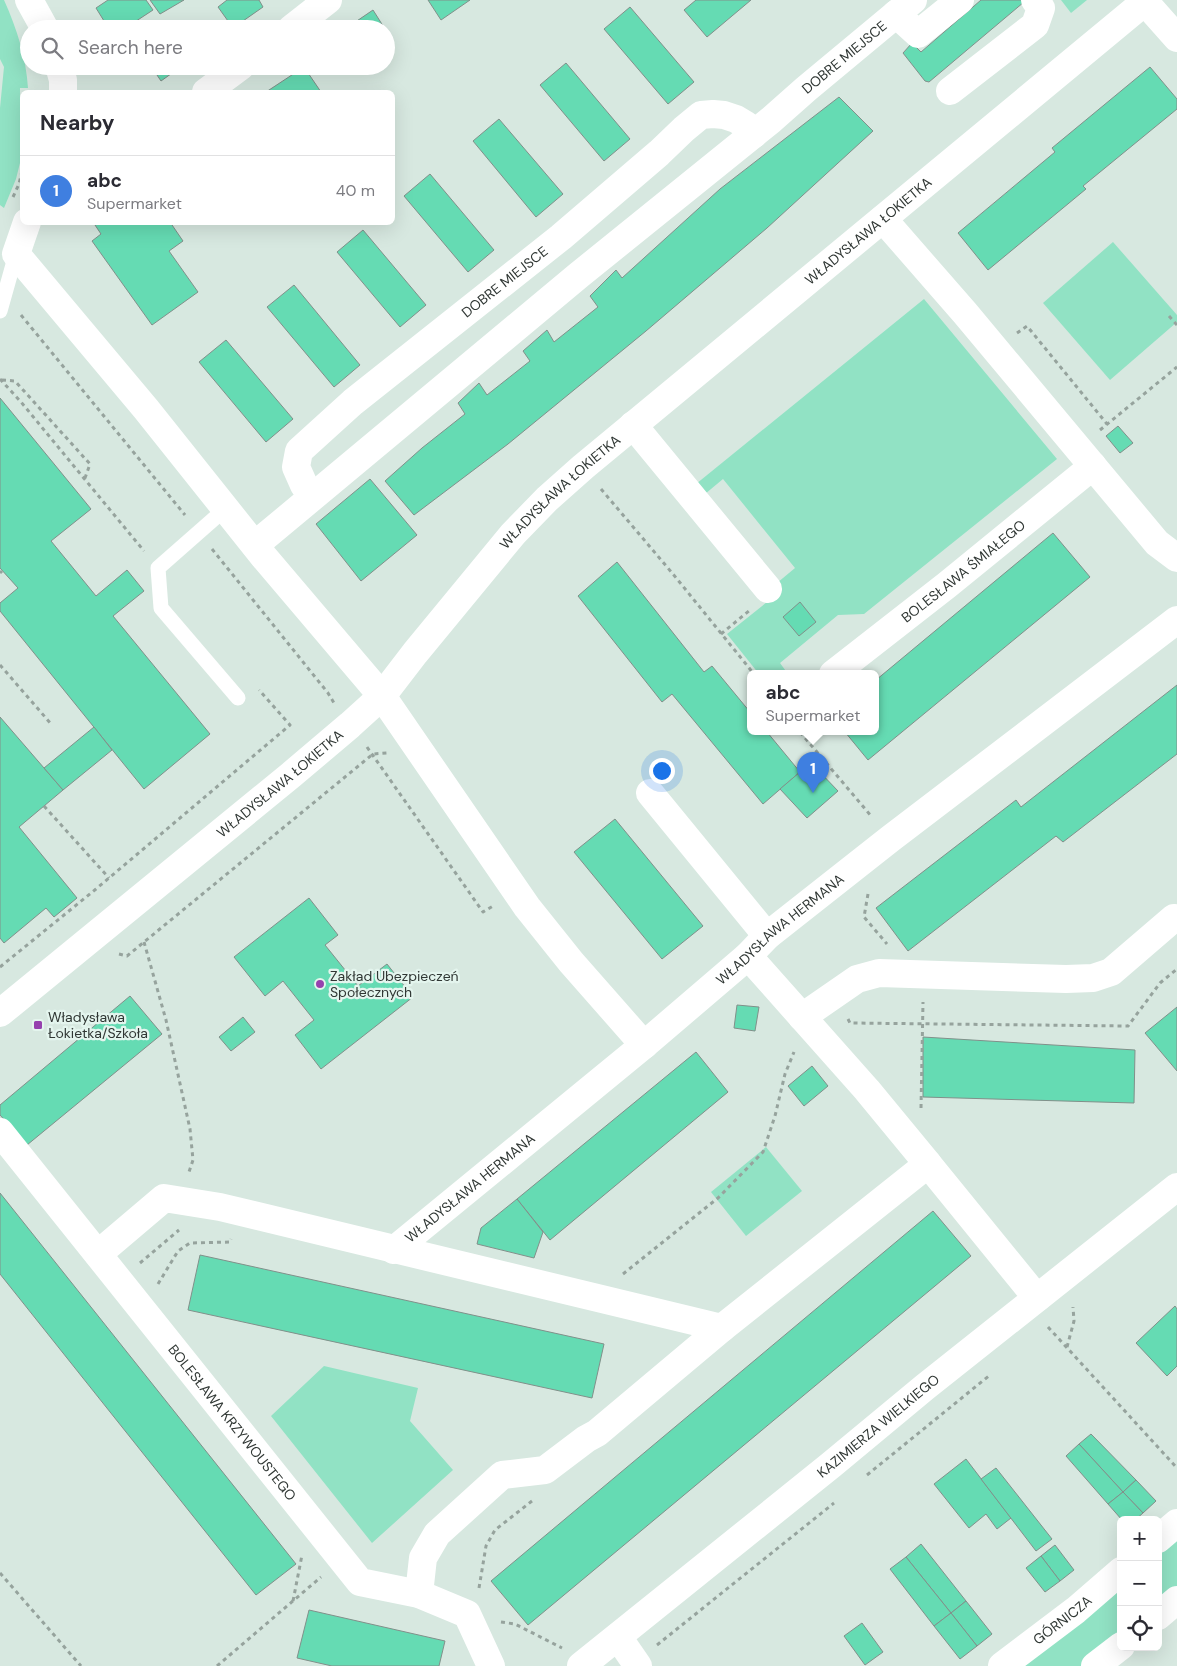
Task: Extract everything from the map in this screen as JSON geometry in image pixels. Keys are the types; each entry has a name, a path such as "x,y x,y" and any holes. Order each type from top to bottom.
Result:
{"street":[{"path":"29,0 40,20"},
{"path":"302,20 328,0"},
{"path":"905,7 918,34 960,0"},
{"path":"950,91 1035,25 1041,8 1035,0"},
{"path":"1146,1 1177,38"},
{"name":"WŁADYSŁAWA ŁOKIETKA","path":"0,1013 291,775 382,696 513,534 547,499 583,467 1146,1"},
{"name":"DOBRE MIEJSCE","path":"254,545 579,275 754,134 905,7"},
{"path":"62,75 63,90"},
{"path":"209,90 229,75"},
{"name":"DOBRE MIEJSCE","path":"312,496 296,467 299,451 353,402 562,237 701,115 724,115 736,119 746,125 754,134"},
{"path":"883,219 971,320 1158,543 1177,558"},
{"path":"26,225 16,254 146,409 254,545 382,696 527,907 571,962 644,1045"},
{"path":"633,425 768,589"},
{"name":"BOLESŁAWA ŚMIAŁEGO","path":"838,670 1093,466"},
{"name":"WŁADYSŁAWA HERMANA","path":"394,1250 644,1045 748,956 767,936 890,839 1177,620"},
{"path":"650,793 767,936"},
{"path":"806,1021 833,995 857,979 879,972 1093,978 1111,972 1174,918"},
{"path":"748,956 867,1090 1036,1298"},
{"name":"BOLESŁAWA KRZYWOUSTEGO","path":"0,1132 360,1582 418,1594 467,1614"},
{"path":"418,1594 423,1558 437,1534 502,1475 545,1470 586,1439 598,1433 722,1328 928,1164"},
{"name":"KAZIMIERZA WIELKIEGO","path":"573,1658 618,1637 1036,1298 1177,1187"},
{"name":"WŁADYSŁAWA HERMANA","path":"98,1254 164,1198 220,1207 722,1328"},
{"path":"1162,1536 1177,1523"},
{"name":"GÓRNICZA","path":"1002,1666 1076,1610 1117,1574"},
{"path":"1162,1613 1177,1600"},
{"path":"467,1614 491,1666"},
{"path":"618,1637 637,1664"},
{"path":"1096,1666 1117,1649"}],"lane":[{"path":"0,311 16,254"},
{"path":"225,509 158,568 161,608 238,698"}],"path":[{"path":"19,313 31,326"},
{"path":"1169,316 1177,326"},
{"path":"1011,338 1027,326 1107,424"},
{"path":"1126,409 1177,367"},
{"path":"1,379 15,381 90,464 84,478"},
{"path":"1,379 158,568"},
{"path":"583,467 751,670"},
{"path":"721,634 744,614"},
{"path":"0,665 52,725"},
{"path":"0,967 109,878 290,725 257,687 238,698"},
{"path":"803,735 890,839"},
{"path":"364,742 484,912"},
{"path":"44,806 109,878"},
{"path":"869,889 864,917 890,947"},
{"path":"144,942 166,1020 190,1129 193,1160 176,1201"},
{"path":"833,995 850,1023 1128,1026 1160,983 1177,969"},
{"path":"921,1114 922,1024 925,974"},
{"path":"621,1275 718,1198 763,1152 775,1116 785,1074 806,1021"},
{"path":"140,1307 148,1300 178,1251 190,1243 230,1242 232,1236"},
{"path":"1067,1312 1078,1303"},
{"path":"1067,1348 1074,1321 1073,1307"},
{"path":"1041,1333 1054,1322"},
{"path":"1048,1327 1177,1468"},
{"path":"866,1476 995,1371"},
{"path":"637,1664 836,1501"},
{"path":"293,1601 310,1518"},
{"path":"217,1666 342,1559"},
{"path":"0,1573 81,1666"},
{"path":"467,1614 514,1624 573,1658"}],"green space":[{"path":"0,0 4,0 20,43 20,75 26,75 28,88 20,88 20,163 16,179 4,208 0,205 0,108 4,67 0,59"},
{"path":"1061,0 1087,0 1071,13"},
{"path":"1113,242 1177,315 1177,322 1110,380 1043,303"},
{"path":"924,299 1057,459 864,614 838,615 780,663 785,670 756,670 727,634 782,590 777,583 795,568 723,479 705,494 696,484"},
{"path":"766,1147 802,1191 746,1236 711,1192"},
{"path":"324,1366 418,1388 410,1421 453,1470 372,1543 271,1416"},
{"path":"1177,1538 1177,1588 1162,1601 1162,1561 1162,1551"},
{"path":"1117,1588 1117,1637 1085,1663 1081,1666 1019,1666"}],"building":[{"path":"108,0 146,0 153,10 138,20 103,20 96,8"},
{"path":"150,0 184,0 160,14"},
{"path":"227,0 259,0 263,7 244,20 227,20 218,7"},
{"path":"428,0 470,0 441,20"},
{"path":"696,0 751,0 707,37 684,10"},
{"path":"981,0 1022,0 1024,2 929,82 925,81 903,53 912,43 921,52"},
{"path":"630,7 694,82 668,104 604,29"},
{"path":"373,10 379,20 358,20"},
{"path":"566,63 630,139 604,161 540,85"},
{"path":"1150,67 1177,99 1177,109 1083,186 1086,189 988,270 958,233 1055,152 1052,148"},
{"path":"157,75 169,75 161,81"},
{"path":"292,75 309,75 320,90 269,90"},
{"path":"839,97 873,131 767,228 646,331 508,444 414,515 385,481 422,448 465,414 458,403 479,383 487,395 530,361 523,351 547,330 554,342 598,307 590,296 616,270 622,278 720,189"},
{"path":"499,119 563,194 536,217 473,141"},
{"path":"430,174 494,250 468,272 404,196"},
{"path":"95,225 172,225 183,241 169,251 198,292 152,325 92,241 101,234"},
{"path":"363,230 426,305 400,327 337,252"},
{"path":"294,285 360,365 334,387 267,307"},
{"path":"226,340 293,419 266,442 199,362"},
{"path":"0,398 91,509 51,541 96,596 127,570 144,591 113,616 210,734 144,789 0,611 0,603 18,588 0,568"},
{"path":"1118,426 1133,443 1120,453 1106,436"},
{"path":"370,479 417,535 361,581 316,524"},
{"path":"1053,533 1090,577 868,760 847,735 879,735 879,678"},
{"path":"617,562 704,672 712,666 747,708 747,735 769,735 800,772 763,804 672,694 662,702 578,596"},
{"path":"800,602 816,622 799,636 783,617"},
{"path":"1177,685 1177,754 1063,842 1056,836 908,951 876,908 1016,800 1021,807"},
{"path":"0,717 63,790 19,827 77,898 54,917 46,908 4,943 0,938"},
{"path":"94,727 112,750 63,790 44,768"},
{"path":"816,768 838,791 807,818 780,789 800,772 805,778"},
{"path":"615,819 703,926 662,959 574,852"},
{"name":"Zakład Ubezpieczeń Społecznych","path":"309,898 338,935 325,945 358,986 387,964 413,997 321,1069 295,1035 314,1020 283,981 265,996 234,957"},
{"path":"130,996 162,1034 27,1145 0,1115 0,1105"},
{"path":"737,1005 759,1007 755,1031 734,1028"},
{"path":"1177,1007 1177,1071 1145,1033"},
{"path":"243,1017 255,1032 231,1051 219,1037"},
{"path":"923,1037 1135,1050 1134,1103 923,1097"},
{"path":"696,1052 728,1092 550,1240 517,1199"},
{"path":"812,1066 828,1086 804,1106 788,1086"},
{"path":"0,1193 296,1564 256,1595 0,1274"},
{"path":"517,1199 543,1232 534,1258 477,1244 481,1228"},
{"path":"933,1211 971,1256 528,1625 491,1581"},
{"path":"200,1255 604,1344 592,1398 188,1310"},
{"path":"1175,1306 1177,1309 1177,1366 1167,1376 1136,1343"},
{"path":"1091,1434 1136,1480 1123,1492 1079,1444"},
{"path":"1079,1444 1123,1492 1108,1504 1066,1456"},
{"path":"966,1459 1011,1518 997,1529 986,1514 969,1528 934,1484"},
{"path":"996,1468 1052,1539 1036,1551 981,1479"},
{"path":"1136,1480 1156,1501 1143,1513 1123,1492"},
{"path":"1123,1492 1143,1513 1140,1516 1118,1516 1108,1504"},
{"path":"921,1544 966,1601 951,1613 906,1557"},
{"path":"1055,1545 1074,1570 1060,1581 1041,1556"},
{"path":"1041,1556 1060,1581 1045,1592 1026,1568"},
{"path":"906,1557 951,1613 934,1626 890,1569"},
{"path":"966,1601 992,1634 977,1646 951,1613"},
{"path":"309,1610 445,1641 439,1666 332,1666 297,1658"},
{"path":"951,1613 977,1646 960,1659 934,1626"},
{"path":"862,1623 883,1652 865,1665 844,1636"}],"place":[{"name":"abc","path":"813,793"},
{"name":"Zakład Ubezpieczeń Społecznych","path":"320,984"},
{"name":"Władysława Łokietka/Szkoła","path":"38,1025"}]}
